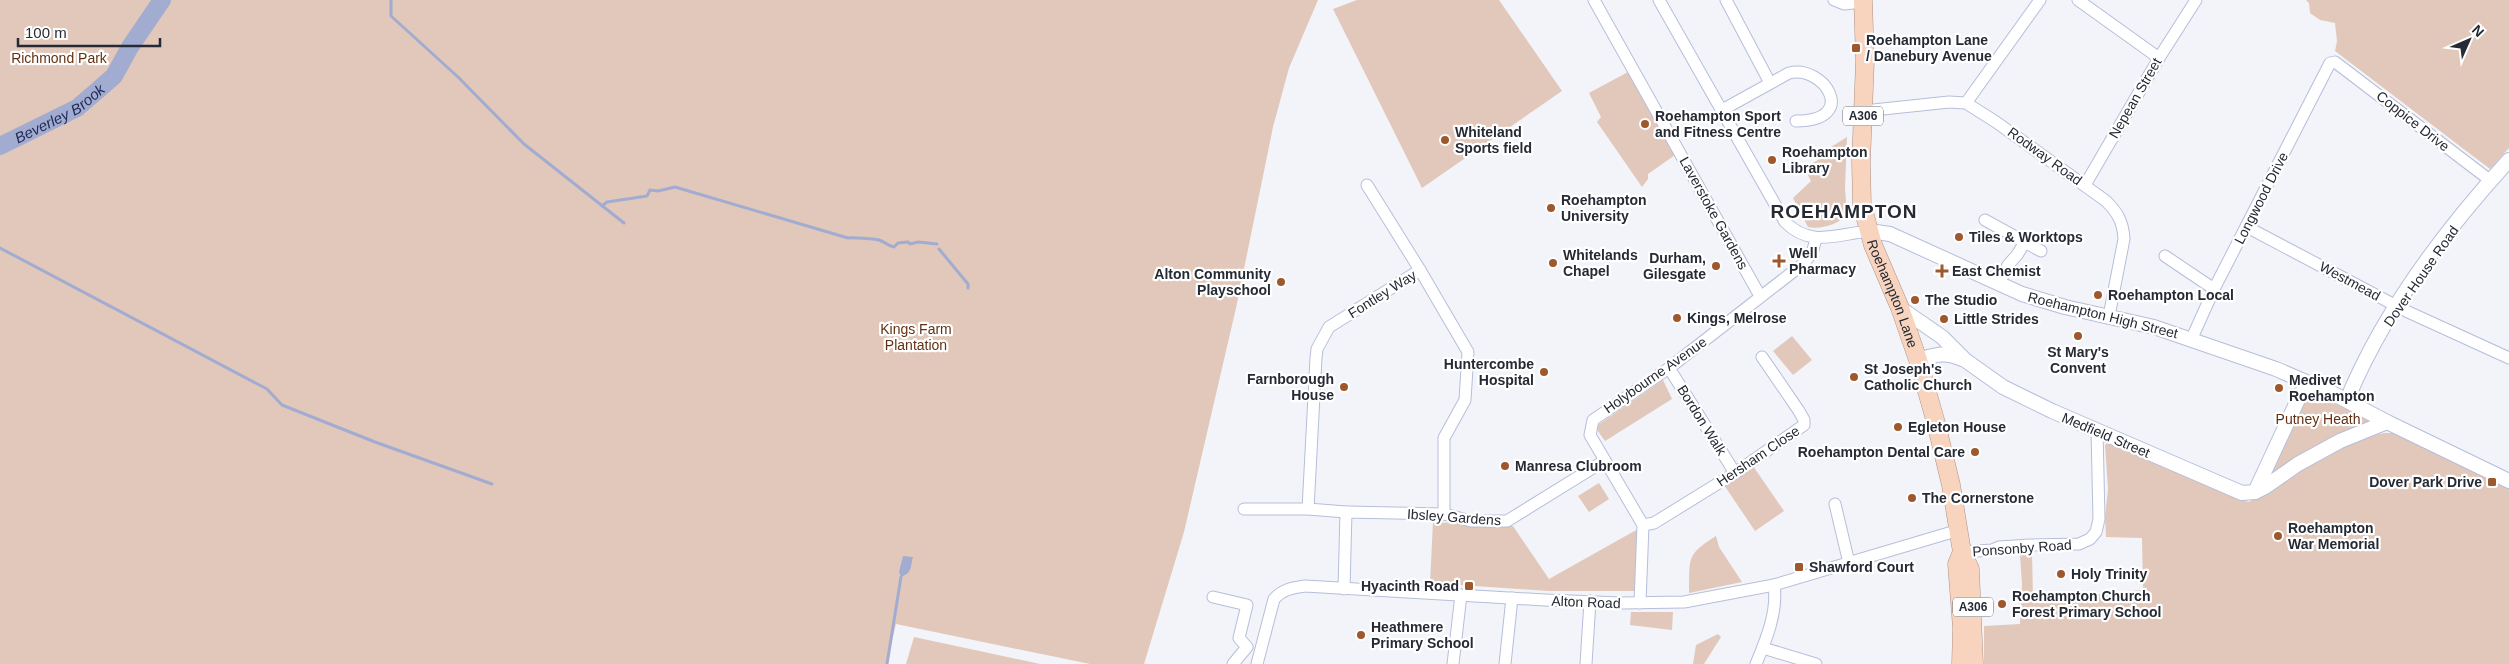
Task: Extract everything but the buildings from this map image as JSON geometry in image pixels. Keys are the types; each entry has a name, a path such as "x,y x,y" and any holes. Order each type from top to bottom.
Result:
{"highway":[{"name":"Roehampton Lane","path":"1863,1 1864,111 1860,183 1862,205 1869,231 1900,308 1918,360 1936,423 1962,552 1970,569 1974,664"},
{"name":"Roehampton Lane","path":"1961,664 1962,628 1957,564 1962,552"}],"street":[{"name":"Laverstoke Gardens","path":"1594,0 1760,296"},
{"path":"1659,0 1785,222 1796,231 1816,239 1869,231"},
{"path":"1726,0 1770,83"},
{"path":"1834,0 1844,4 1863,1"},
{"path":"1966,104 2040,0"},
{"path":"2078,0 2159,58"},
{"name":"Nepean Street","path":"2085,185 2187,11 2196,0"},
{"name":"Coppice Drive","path":"2335,62 2491,181"},
{"name":"Longwood Drive","path":"2192,338 2214,289 2330,63 2335,62"},
{"path":"1722,110 1789,73 1799,72 1814,77 1827,90 1832,102 1828,111 1812,121 1796,121"},
{"name":"Rodway Road","path":"1864,111 1950,102 1966,104 1996,122 2106,201 2118,213 2123,226 2124,239 2109,316"},
{"name":"Dover House Road","path":"2347,400 2397,306 2440,244 2509,160"},
{"path":"1367,185 1420,270"},
{"path":"1985,220 2041,251"},
{"name":"Westmead","path":"2247,227 2397,306 2509,358"},
{"name":"Roehampton High Street","path":"1869,231 1890,234 1999,284 2045,302 2109,316 2192,338 2267,366 2310,385"},
{"name":"Holybourne Avenue","path":"1643,525 1590,435 1593,420 1669,368 1809,258 1816,239"},
{"path":"1999,284 2008,265 2025,242"},
{"path":"2166,256 2214,289"},
{"name":"Fontley Way","path":"1308,509 1316,358 1324,333 1329,327 1420,270 1468,352 1465,400 1444,438 1444,514"},
{"name":"Medfield Street","path":"1900,308 1942,337 1965,360 2003,387 2234,490 2242,493 2255,492"},
{"name":"Medfield Street","path":"1918,360 1941,353 1952,354 1965,360"},
{"name":"Hersham Close","path":"1643,525 1654,523 1735,473 1804,425 1804,420 1762,357"},
{"name":"Bordon Walk","path":"1669,368 1735,473"},
{"path":"2255,492 2300,393 2310,385 2347,400 2387,422 2509,481"},
{"path":"2255,492 2340,440 2387,422"},
{"name":"Ponsonby Road","path":"1962,552 1992,550 1999,547 2079,544 2090,539 2096,532 2099,519 2096,430"},
{"name":"Ibsley Gardens","path":"1244,509 1308,509 1346,512 1444,514 1471,521 1507,521 1604,461"},
{"path":"1835,504 1849,563"},
{"path":"1344,588 1346,512"},
{"path":"1640,603 1643,525"},
{"name":"Alton Road","path":"1257,664 1274,599 1281,592 1305,586 1512,598 1640,603 1684,602 1774,585 1959,530"},
{"path":"1756,664 1763,648 1774,608 1774,585"},
{"path":"1453,664 1461,595"},
{"path":"1213,597 1247,605 1239,638 1247,648 1260,651"},
{"path":"1505,664 1512,598"},
{"path":"1586,664 1590,601"},
{"path":"1233,664 1247,648"},
{"path":"1763,648 1816,664"}],"green space":[{"path":"0,0 1318,0 1289,68 1273,127 1236,308 1184,532 1144,664 1090,664 896,624 886,664 0,664"},
{"name":"Whiteland Sports field","path":"1357,0 1499,0 1562,91 1422,188 1333,9"},
{"path":"2306,0 2509,0 2509,148 2490,169 2335,51 2337,41 2335,23 2320,20 2310,13 2309,3"},
{"path":"1628,72 1675,155 1648,174 1648,179 1642,187 1597,122 1601,117 1589,93"},
{"path":"1847,137 1845,188 1847,215 1829,225 1818,228 1808,227 1793,198 1811,181 1804,168 1825,156 1823,152"},
{"path":"1792,336 1812,360 1793,375 1773,351"},
{"path":"1663,380 1672,399 1605,441 1595,427"},
{"name":"Putney Heath","path":"2315,394 2375,423 2338,434 2306,452 2274,475 2270,474 2304,400"},
{"name":"Putney Heath","path":"2384,433 2399,433 2509,488 2509,664 1984,664 1984,626 2020,624 2022,584 2020,555 2032,553 2033,597 2065,597 2143,590 2142,538 2106,537 2105,517 2108,489 2105,445 2110,441 2233,497 2249,502 2307,463 2349,440"},
{"path":"1753,466 1784,511 1755,531 1724,485"},
{"path":"1599,483 1609,499 1589,512 1578,496"},
{"path":"1433,522 1513,526 1549,579 1638,529 1636,591 1548,591 1430,583"},
{"path":"1716,536 1719,547 1742,582 1689,593 1691,559 1699,548"},
{"path":"1631,612 1673,612 1672,630 1630,625"},
{"path":"1718,634 1721,637 1704,664 1693,664 1696,645"},
{"path":"914,637 1040,664 906,664"}],"water":[{"path":"903,556 913,557 909,571 901,577 899,572"}],"waterway":[{"name":"Beverley Brook","path":"0,146 77,108 114,76 130,47 162,0"},
{"path":"391,0 391,16 458,77 524,144 624,223"},
{"path":"602,206 607,202 647,196 650,190 658,191 675,187 848,238 879,240 894,247 898,243 908,242 910,244 918,242 937,244"},
{"path":"0,248 267,389 282,405 375,442 492,484"},
{"path":"939,249 968,284 968,288"},
{"path":"887,664 901,577"}],"place":[{"name":"Roehampton Lane / Danebury Avenue","path":"1856,48"},
{"name":"Roehampton Sport and Fitness Centre","path":"1645,124"},
{"name":"Whiteland Sports field","path":"1445,140"},
{"name":"Roehampton Library","path":"1772,160"},
{"name":"Roehampton University","path":"1551,208"},
{"name":"Tiles & Worktops","path":"1959,237"},
{"name":"Well Pharmacy","path":"1779,261"},
{"name":"Whitelands Chapel","path":"1553,263"},
{"name":"Durham, Gilesgate","path":"1716,266"},
{"name":"East Chemist","path":"1942,271"},
{"name":"Alton Community Playschool","path":"1281,282"},
{"name":"Roehampton Local","path":"2098,295"},
{"name":"The Studio","path":"1915,300"},
{"name":"Kings, Melrose","path":"1677,318"},
{"name":"Little Strides","path":"1944,319"},
{"name":"St Mary's Convent","path":"2078,336"},
{"name":"Huntercombe Hospital","path":"1544,372"},
{"name":"St Joseph's Catholic Church","path":"1854,377"},
{"name":"Farnborough House","path":"1344,387"},
{"name":"Medivet Roehampton","path":"2279,388"},
{"name":"Egleton House","path":"1898,427"},
{"name":"Roehampton Dental Care","path":"1975,452"},
{"name":"Manresa Clubroom","path":"1505,466"},
{"name":"Dover Park Drive","path":"2492,482"},
{"name":"The Cornerstone","path":"1912,498"},
{"name":"Roehampton War Memorial","path":"2278,536"},
{"name":"Shawford Court","path":"1799,567"},
{"name":"Holy Trinity","path":"2061,574"},
{"name":"Hyacinth Road","path":"1469,586"},
{"name":"Roehampton Church Forest Primary School","path":"2002,604"},
{"name":"Heathmere Primary School","path":"1361,635"}],"district":[{"name":"ROEHAMPTON","path":"1844,211"}],"park label":[{"name":"Richmond Park","path":"59,58"},
{"name":"Kings Farm Plantation","path":"916,338"}]}
